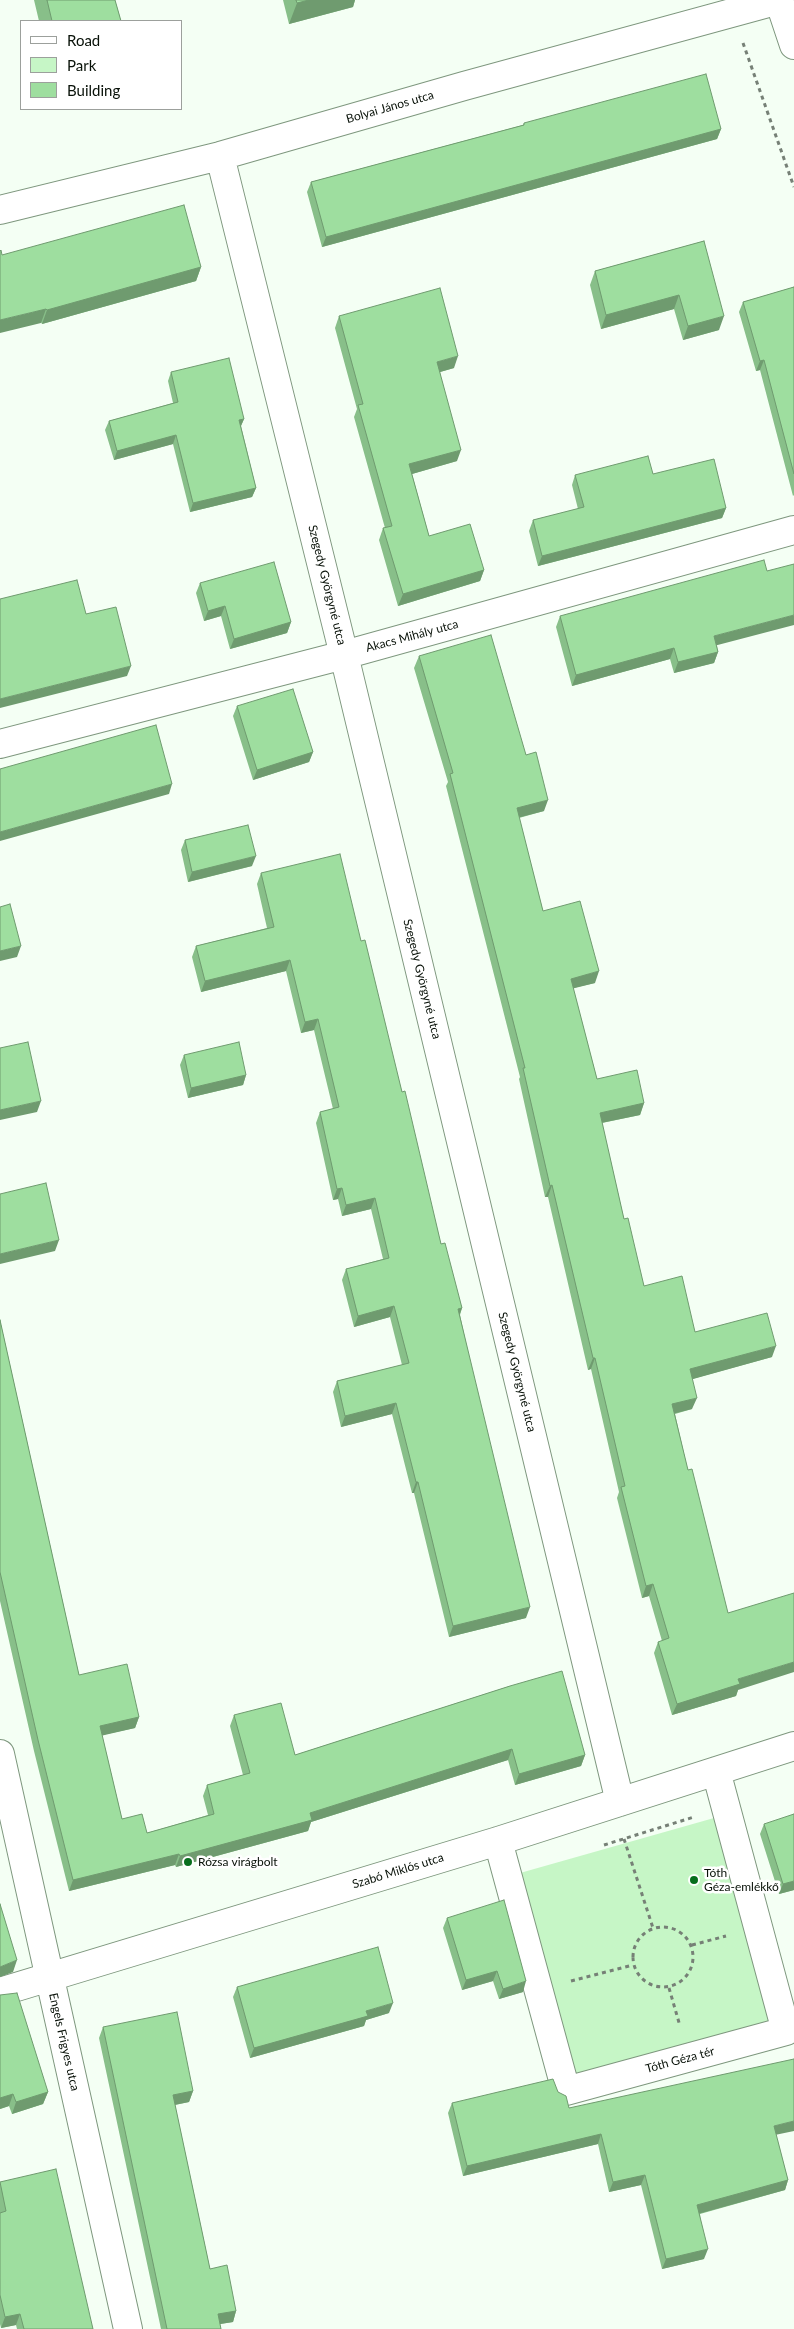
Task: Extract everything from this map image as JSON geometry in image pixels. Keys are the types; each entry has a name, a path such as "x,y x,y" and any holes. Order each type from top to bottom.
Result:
{"street":[{"name":"Bolyai János utca","path":"0,210 220,156 779,0"},
{"path":"779,0 794,45"},
{"name":"Szegedy Györgyné utca","path":"220,156 344,655 620,1802"},
{"name":"Akacs Mihály utca","path":"0,744 344,655 794,530"},
{"name":"Szabó Miklós utca","path":"0,1992 498,1841 794,1746"},
{"name":"Engels Frigyes utca","path":"0,1754 128,2329"},
{"name":"Tóth Géza tér","path":"498,1841 566,2091 786,2031 716,1771"}],"path":[{"path":"732,12 794,187"},
{"path":"596,1847 725,1808"},
{"path":"624,1839 653,1928"},
{"path":"666,1926 681,1932 692,1945 693,1965 682,1982 669,1988 652,1986 639,1977 633,1965 632,1950 639,1937 653,1928 666,1926"},
{"path":"538,1990 633,1965"}],"green space":[{"path":"721,1816 780,2026 572,2086 513,1875"}],"building":[{"path":"47,0 115,0 121,20 52,20"},
{"path":"296,0 309,0 297,3"},
{"path":"706,74 721,129 326,237 311,182"},
{"path":"184,205 201,267 47,310 0,320 1,250 2,255"},
{"path":"704,241 724,316 688,326 679,295 606,315 595,271"},
{"path":"794,287 794,474 764,360 760,361 743,302"},
{"path":"440,288 458,356 437,362 461,450 409,464 429,536 470,524 484,570 403,594 383,528 392,526 358,405 363,404 339,316"},
{"path":"229,358 244,419 239,420 256,488 193,503 176,435 117,451 109,421 178,402 171,372"},
{"path":"648,456 653,474 714,459 726,508 542,556 533,520 584,507 575,475"},
{"path":"764,560 767,571 794,564 794,615 714,636 718,652 678,662 674,648 576,675 560,616"},
{"path":"274,562 291,622 234,639 225,606 208,611 200,583"},
{"path":"77,580 86,614 116,607 131,666 0,699 0,599"},
{"path":"491,635 526,755 536,752 548,800 517,808 543,911 580,901 599,971 571,979 597,1079 637,1070 644,1103 600,1113 624,1219 628,1218 644,1286 682,1276 695,1332 767,1313 776,1346 690,1369 697,1398 672,1404 688,1470 692,1469 728,1613 794,1593 794,1662 738,1679 740,1684 677,1704 658,1642 669,1638 653,1584 646,1586 621,1487 625,1486 595,1358 593,1358 552,1185 550,1186 523,1068 525,1068 450,774 453,773 419,656"},
{"path":"293,689 313,752 257,770 237,706"},
{"path":"156,725 172,784 0,832 0,769"},
{"path":"248,825 256,856 192,872 185,840"},
{"path":"340,854 361,941 365,940 402,1092 405,1091 441,1244 445,1243 462,1308 458,1309 530,1607 453,1626 418,1482 416,1482 396,1403 345,1416 337,1381 409,1363 394,1306 358,1316 346,1269 389,1258 375,1198 346,1205 342,1188 337,1189 320,1112 339,1107 318,1019 305,1022 290,960 205,981 196,946 274,927 261,873"},
{"path":"10,904 21,946 0,951 0,907"},
{"path":"28,1042 41,1101 0,1110 0,1048"},
{"path":"239,1042 246,1075 191,1088 184,1055"},
{"path":"46,1183 59,1240 0,1254 0,1194"},
{"path":"0,1320 79,1675 127,1664 139,1717 100,1726 122,1819 142,1814 147,1833 214,1814 207,1785 250,1773 234,1715 281,1703 295,1755 562,1671 585,1755 519,1774 512,1749 310,1813 312,1820 180,1856 179,1854 73,1880 38,1740 0,1572"},
{"path":"794,1814 794,1881 783,1884 764,1824"},
{"path":"504,1900 526,1981 503,1989 497,1971 466,1980 447,1918"},
{"path":"0,1904 17,1960 0,1967"},
{"path":"378,1947 393,2003 366,2011 368,2016 254,2048 237,1987"},
{"path":"17,1993 48,2092 16,2102 13,2094 0,2098 0,1995"},
{"path":"177,2012 193,2091 173,2095 210,2269 227,2265 236,2311 218,2314 221,2329 167,2329 103,2027"},
{"path":"794,2059 794,2121 774,2126 788,2180 697,2205 708,2249 666,2259 645,2175 613,2182 601,2134 467,2166 452,2103 553,2079 558,2092 566,2096 569,2108"},
{"path":"56,2169 93,2329 24,2329 20,2314 5,2317 0,2295 0,2213 6,2211 0,2182"}],"place":[{"name":"Rózsa virágbolt","path":"188,1862"},
{"name":"Tóth Géza-emlékkő","path":"694,1880"}]}
